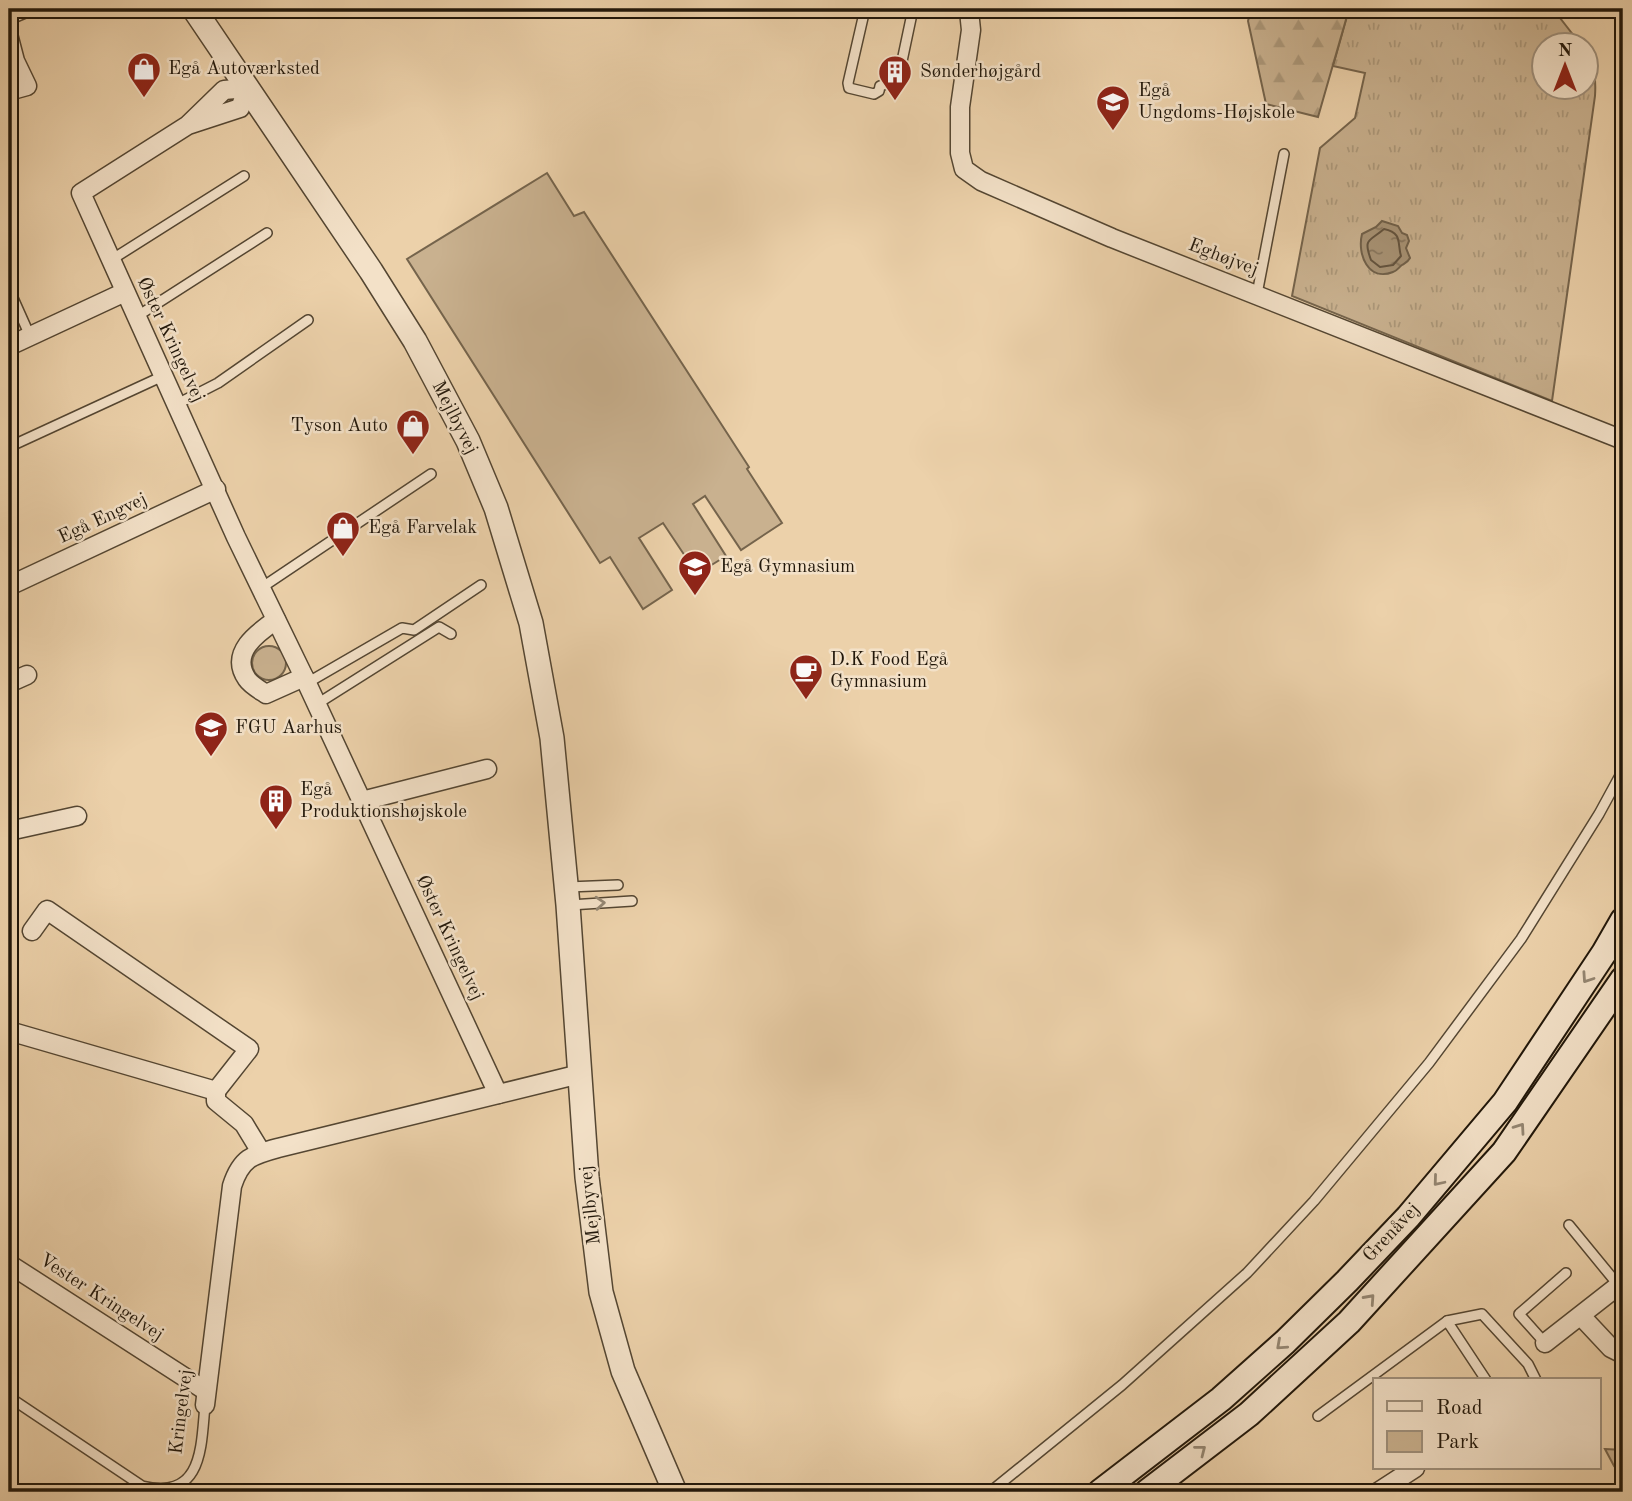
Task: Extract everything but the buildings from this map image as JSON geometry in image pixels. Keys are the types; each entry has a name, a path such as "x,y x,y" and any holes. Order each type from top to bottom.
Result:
{"main road":[{"name":"Grenåvej","path":"1100,1492 1221,1399 1267,1358 1348,1281 1408,1217 1505,1102 1623,920"},
{"name":"Grenåvej","path":"1147,1492 1249,1414 1349,1322 1504,1152 1623,979"}],"street":[{"path":"9,15 23,9"},
{"name":"Mejlbyvej","path":"194,9 415,341 468,441 496,508 531,623 552,738 568,896 587,1177 601,1292 624,1371 675,1492"},
{"name":"Eghøjvej","path":"965,9 968,11 971,30 960,107 960,153 964,169 981,181 1112,238 1623,440"},
{"path":"9,38 15,61 27,86 9,91"},
{"name":"Øster Kringelvej","path":"248,88 224,90 188,125 81,193 261,588 498,1094"},
{"path":"9,346 125,292"},
{"name":"Egå Engvej","path":"9,586 216,489"},
{"path":"276,620 251,638 243,652 242,665 248,680 266,694 306,680"},
{"path":"9,682 27,675"},
{"path":"362,801 487,769"},
{"path":"9,831 77,816"},
{"path":"32,930 47,910 249,1049 216,1091 216,1101 244,1124 261,1153"},
{"path":"9,1031 216,1091"},
{"name":"Kringelvej","path":"205,1398 232,1186 242,1165 261,1153 580,1074"},
{"name":"Vester Kringelvej","path":"9,1264 205,1398"},
{"path":"1545,1343 1621,1284"},
{"path":"1581,1316 1611,1348 1623,1354"},
{"path":"1378,1492 1412,1470"}],"lane":[{"path":"865,9 848,83 849,88 874,94 880,86 898,80 913,9"},
{"path":"1257,294 1284,154"},
{"path":"111,260 244,176"},
{"path":"136,317 267,233"},
{"path":"9,289 30,337"},
{"path":"177,404 218,383 308,320"},
{"path":"9,447 163,376"},
{"path":"261,588 431,474"},
{"path":"306,680 402,628 414,630 481,585"},
{"path":"317,704 439,627 451,634"},
{"path":"990,1492 1122,1385 1247,1273 1314,1201 1429,1063 1521,939 1600,814 1623,769"},
{"path":"568,896 618,885"},
{"path":"568,896 632,901"},
{"path":"1569,1225 1621,1284"},
{"path":"1545,1343 1519,1314 1566,1273"},
{"path":"1318,1416 1447,1321 1482,1314 1528,1364 1535,1378"},
{"path":"1447,1321 1485,1378"},
{"name":"Kringelvej","path":"9,1397 142,1486 161,1490 182,1485 195,1470 201,1448 205,1398"}],"green space":[{"path":"1251,9 1349,9 1318,117 1266,104 1248,21"},
{"path":"1349,9 1553,9 1571,32 1530,32 1530,102 1594,102 1552,401 1292,296 1320,148 1355,118 1365,73 1333,66"},
{"path":"547,173 574,216 584,212 749,467 747,469 782,523 741,550 705,496 693,504 726,556 697,574 663,523 639,538 672,590 643,609 610,557 600,563 407,259"},
{"path":"269,646 281,651 286,663 281,675 269,680 257,675 252,663 257,651"},
{"path":"1605,1449 1623,1450 1623,1477 1614,1466"}],"water":[{"path":"1382,221 1398,226 1402,233 1407,235 1409,241 1406,248 1410,258 1396,271 1384,274 1371,270 1361,250 1362,234"}],"place":[{"name":"Egå Autoværksted","path":"144,99"},
{"name":"Sønderhøjgård","path":"895,102"},
{"name":"Egå Ungdoms-Højskole","path":"1113,132"},
{"name":"Tyson Auto","path":"413,456"},
{"name":"Egå Farvelak","path":"343,558"},
{"name":"Egå Gymnasium","path":"695,597"},
{"name":"D.K Food Egå Gymnasium","path":"806,701"},
{"name":"FGU Aarhus","path":"211,758"},
{"name":"Egå Produktionshøjskole","path":"276,831"}]}
